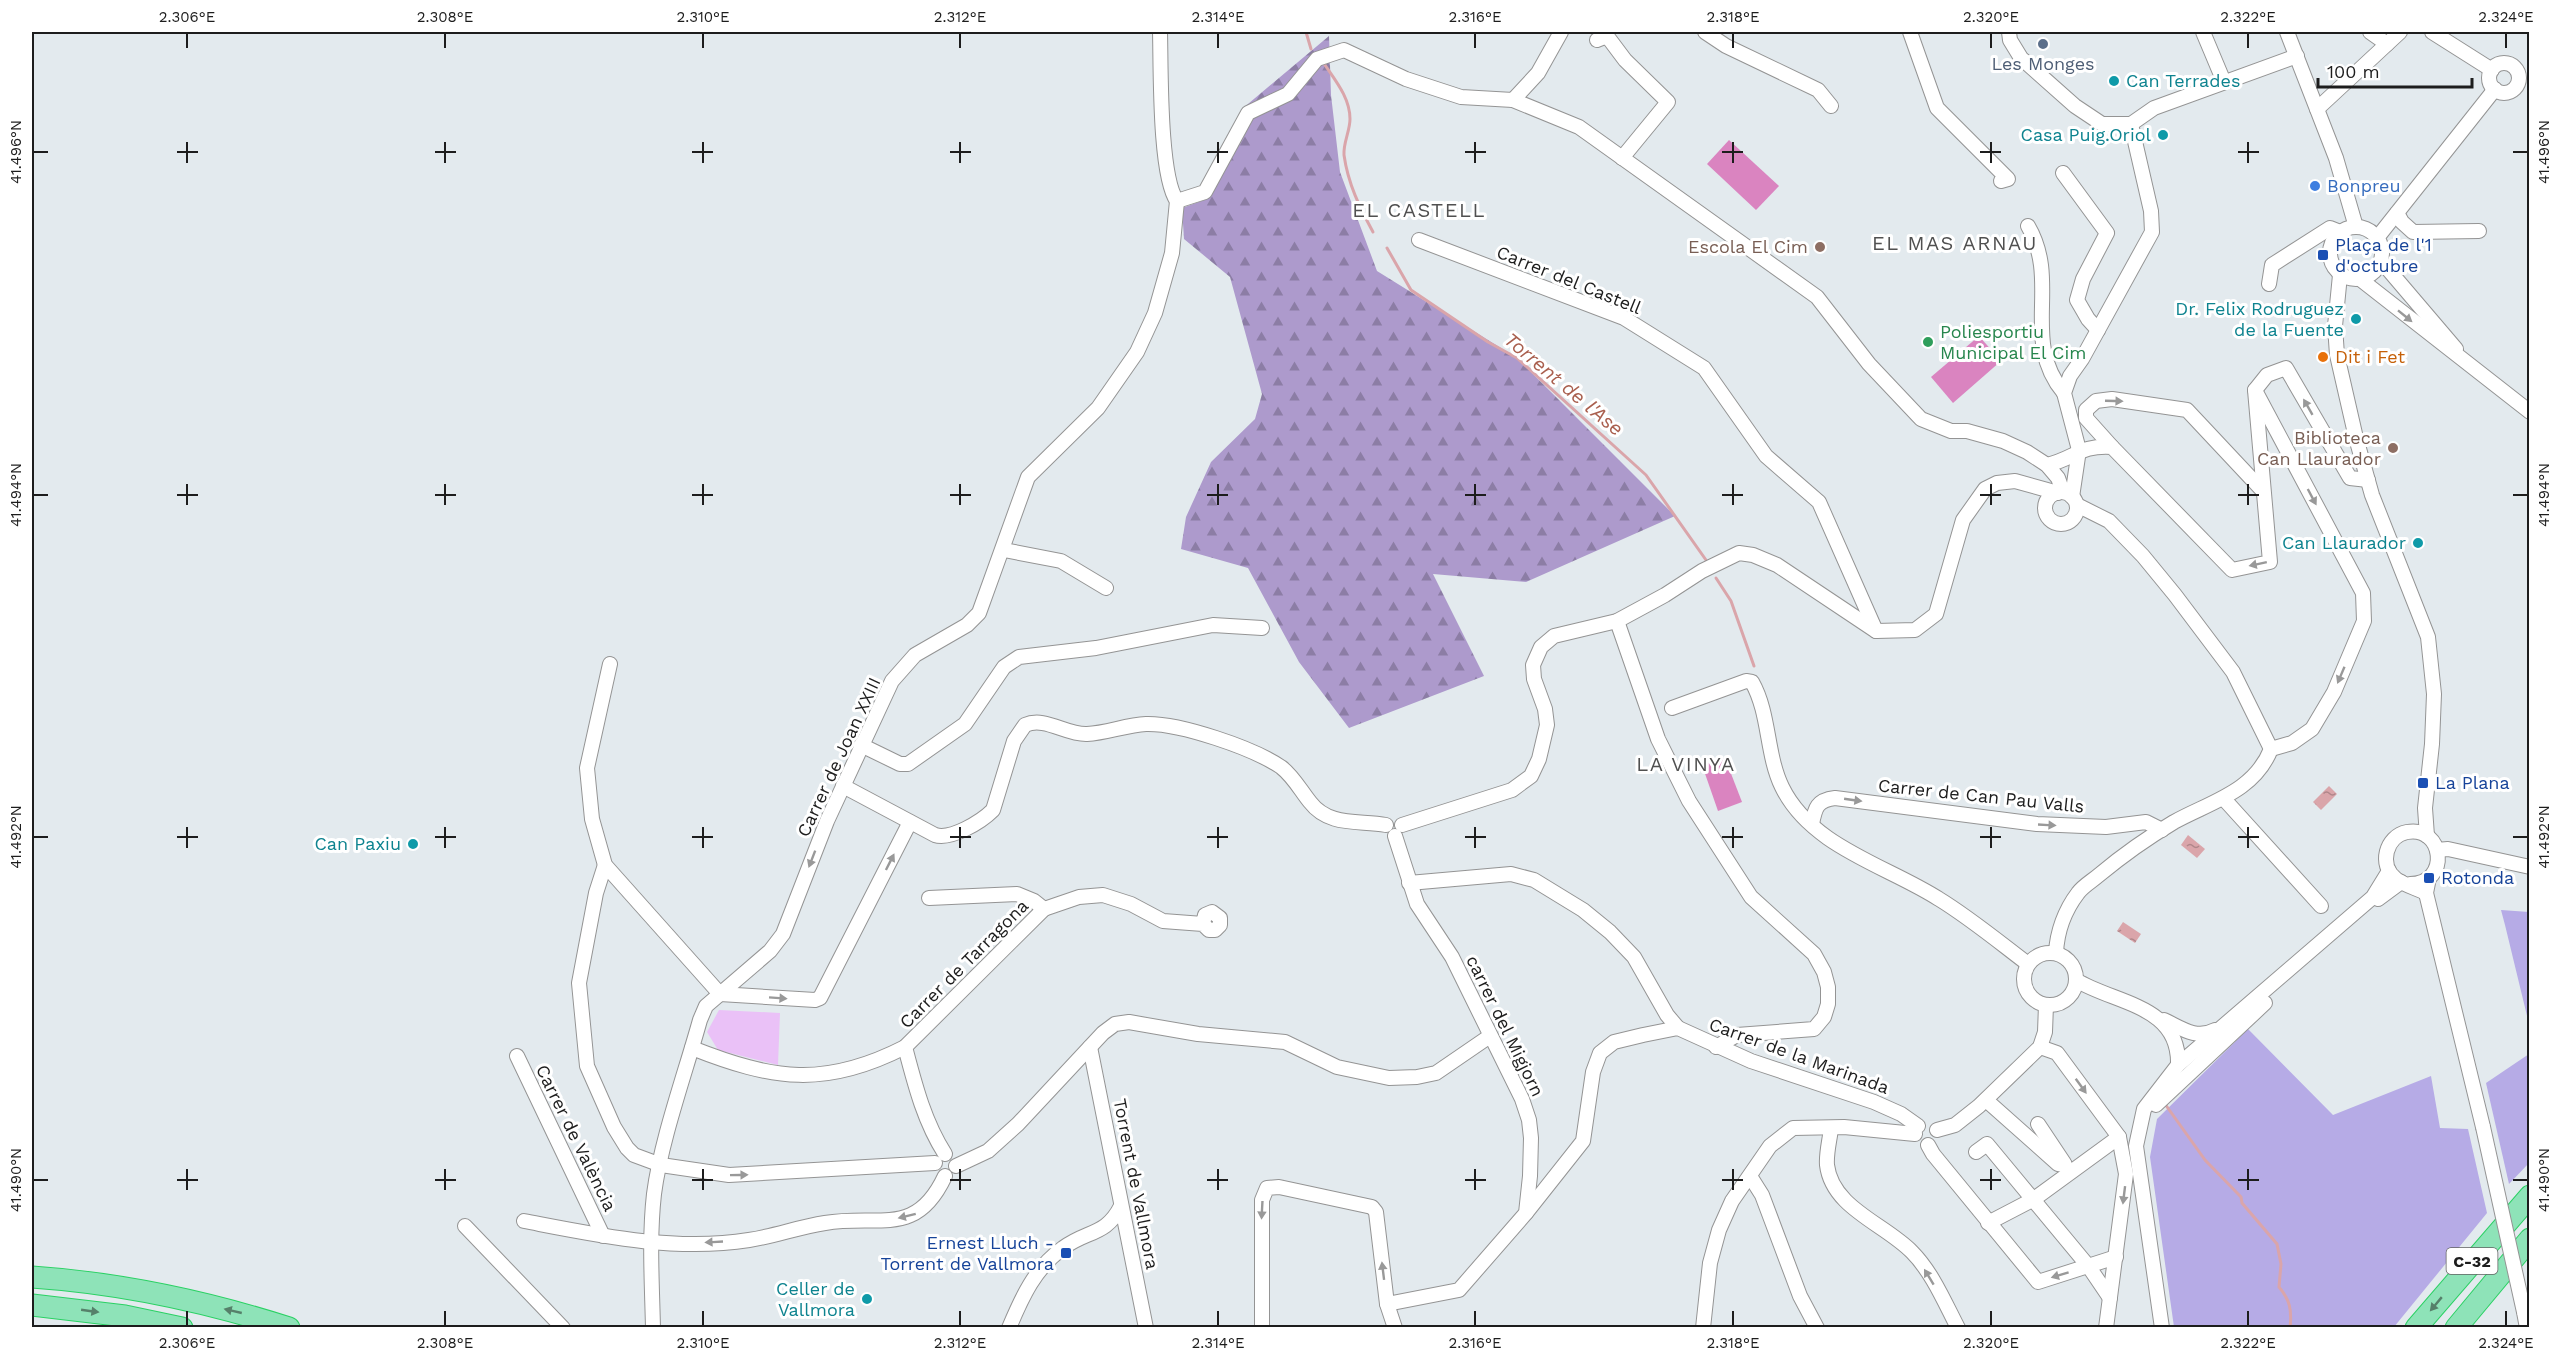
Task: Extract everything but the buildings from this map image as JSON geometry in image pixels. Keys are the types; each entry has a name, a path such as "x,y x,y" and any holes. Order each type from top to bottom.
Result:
{"highway":[{"name":"C-32","path":"2416,1328 2529,1196"},
{"name":"C-32","path":"2456,1328 2529,1239"},
{"path":"32,1268 73,1280"},
{"path":"32,1277 124,1287 247,1314 289,1328"},
{"path":"32,1305 125,1316 182,1328"}],"street":[{"path":"1160,32 1168,180 1177,201 1205,192 1248,113 1288,94 1317,59 1344,50 1406,79 1461,97 1513,100 1579,127 1817,297 1869,364 1921,419 1951,430 1967,431 2003,441 2051,469 2069,501"},
{"path":"1513,100 1538,73 1561,32"},
{"path":"1705,32 1726,46 1818,90 1831,106"},
{"path":"1910,32 1937,108 2008,179 2001,181"},
{"path":"2009,32 2010,40 2021,58 2075,106 2102,124 2131,124 2154,108 2297,56"},
{"path":"2203,32 2224,82"},
{"path":"2287,32 2336,158 2356,226"},
{"path":"2370,32 2387,44"},
{"path":"2317,109 2400,32"},
{"path":"2432,32 2492,70"},
{"path":"1597,40 1608,36 1625,60 1668,102 1622,158"},
{"path":"2500,64 2510,64 2524,80 2509,91 2500,92 2495,89 2490,80 2492,70 2500,64"},
{"path":"2377,237 2495,89"},
{"path":"2064,393 2070,376 2152,232 2151,211 2131,124"},
{"path":"2062,173 2107,232 2083,279 2077,300 2088,319 2098,330"},
{"name":"Carrer de Joan XXIII","path":"652,1328 652,1242 655,1193 692,1048 706,1006 778,941 843,786 892,681 904,665 927,646 967,625 979,613 1004,550 1028,477 1098,408 1137,352 1155,313 1172,253 1177,201"},
{"path":"2397,213 2402,222 2413,232 2479,231"},
{"path":"2027,484 2038,494 2045,505 2047,516 2055,523 2066,524 2079,450 2064,393 2051,376 2046,357 2041,331 2043,278 2038,243 2028,226"},
{"path":"2360,279 2373,274 2381,261 2382,249 2377,237 2368,230 2356,226 2340,232 2330,246 2329,257 2333,267 2340,275 2360,279 2529,412"},
{"path":"2269,284 2272,265 2330,228 2340,232"},
{"name":"Carrer del Castell","path":"1419,240 1624,318 1704,368 1766,456 1819,502 1876,631"},
{"path":"2381,261 2477,373"},
{"path":"2340,275 2335,326 2338,363 2368,480 2428,637 2434,694 2432,744 2425,808 2427,836 2437,850 2438,865"},
{"path":"2263,491 2187,410 2112,399 2096,401 2086,410 2086,418 2112,447 2232,570 2270,562 2255,390 2267,375 2286,368 2350,478 2368,480"},
{"path":"2255,390 2363,593 2364,621 2334,692 2312,729 2292,743 2271,749"},
{"path":"2042,487 2051,469 2079,450 2099,446 2112,447"},
{"path":"843,786 934,835 943,836 965,828 990,813 995,807 1014,741 1026,725 1038,722 1077,734 1088,734 1147,724 1203,735 1239,747 1283,769 1312,805 1329,818 1386,825 1386,832 1398,831 1512,790 1531,776 1539,759 1547,725 1545,709 1534,680 1533,665 1541,647 1554,636 1617,621 1665,595 1710,566 1739,553 1753,555 1777,565 1876,631 1915,630 1936,614 1958,535 1973,503 1985,489 1997,483 2015,481 2042,487 2109,521 2143,556 2182,603 2233,672 2271,749 2265,765 2245,785 2224,799 2162,830 2128,851 2078,892 2059,930 2056,953"},
{"path":"2045,505 2050,497 2069,501"},
{"path":"1004,550 1061,561 1106,588"},
{"path":"1617,621 1658,739 1689,801 1751,897 1814,954 1824,972 1828,987 1824,1017 1814,1029 1737,1035 1716,1047"},
{"path":"861,745 900,764 908,764 965,724 1004,667 1019,657 1096,648 1213,625 1262,628"},
{"path":"610,664 587,768 592,819 605,865 720,994 815,1000 820,998 910,822"},
{"path":"1672,708 1746,681 1752,682 1760,696 1768,743 1782,787 1797,810 1842,848 1866,863 1941,900 2028,964"},
{"name":"Carrer de Can Pau Valls","path":"1812,824 1815,808 1820,802 1824,799 1835,798 2037,824 2106,827 2146,822 2162,830"},
{"path":"2224,799 2321,906"},
{"path":"2413,832 2425,808"},
{"name":"carrer del Migjorn","path":"1398,831 1409,883 1417,904 1452,957 1522,1099 1529,1120 1530,1176 1526,1213"},
{"path":"2162,1328 2136,1146 2144,1108 2178,1065 2373,897 2389,872 2386,855 2389,845 2397,837 2413,832 2427,836"},
{"path":"2437,850 2448,849 2529,867"},
{"path":"2464,853 2438,865 2429,878 2426,893 2483,1127 2527,1328"},
{"path":"605,865 596,892 579,983 587,1066 614,1127 627,1148 642,1160 729,1175 953,1158 956,1166"},
{"path":"2389,872 2426,893"},
{"path":"1387,1304 1459,1290 1526,1213 1583,1141 1593,1072 1599,1053 1614,1042 1678,1028 1667,1015 1634,957 1610,932 1583,910 1534,880 1511,874 1409,883"},
{"path":"2161,1099 2384,893 2405,883 2420,883 2429,878"},
{"name":"Carrer de Tarragona","path":"929,898 1017,894 1034,901 1044,909 905,1047 919,1099 940,1159"},
{"path":"1044,909 1079,897 1103,895 1131,904 1163,921 1203,924"},
{"path":"2056,953 2071,963 2076,980 2066,1000 2059,1004 2046,1005 2035,1001 2025,988 2023,980 2028,964 2040,954 2056,953"},
{"path":"2076,980 2087,987 2150,1012 2188,1032 2208,1034 2230,1022"},
{"path":"1937,1131 1955,1125 1986,1100 2040,1047 2045,1032 2046,1005"},
{"path":"2178,1043 2196,1050 2208,1049 2250,1011 2259,1009"},
{"path":"2150,1012 2171,1032 2178,1043 2178,1065"},
{"path":"940,1159 936,1172 945,1176 951,1174 956,1166 988,1151 1018,1124 1111,1027 1129,1022 1198,1034 1285,1042 1326,1063 1375,1077 1426,1076 1446,1068 1490,1036"},
{"name":"Carrer de la Marinada","path":"1678,1028 1751,1061 1874,1102 1901,1114 1917,1130"},
{"path":"2140,1126 2178,1076 2196,1059 2196,1042 2188,1032"},
{"path":"692,1048 754,1070 811,1074 856,1069 905,1047"},
{"name":"Torrent de Vallmora","path":"1090,1047 1146,1328"},
{"path":"2040,1047 2057,1053 2119,1137 2126,1174 2106,1328"},
{"name":"Carrer de València","path":"517,1056 603,1236"},
{"path":"1986,1100 2058,1164 2068,1168"},
{"path":"1703,1328 1710,1263 1719,1230 1732,1201 1770,1146 1793,1128 1917,1130 1929,1123 1937,1131"},
{"path":"1831,1128 1827,1162 1830,1177 1836,1189 1856,1210 1913,1252 1958,1328"},
{"path":"1917,1130 1918,1142 1928,1145 1988,1223 2038,1282 2116,1257"},
{"path":"2033,1142 2042,1130 2068,1168"},
{"path":"1928,1145 1936,1140 1937,1131"},
{"path":"1988,1223 2034,1199 2068,1168 2119,1137"},
{"path":"1976,1152 1988,1144 2089,1267 2110,1298"},
{"path":"524,1221 603,1236 652,1242 677,1244 748,1240 826,1223 910,1218 922,1210 933,1198 945,1176"},
{"path":"1750,1176 1762,1195 1800,1296 1817,1328"},
{"path":"1262,1328 1262,1200 1267,1188 1280,1187 1372,1207 1376,1212 1387,1304 1395,1328"},
{"path":"1009,1328 1025,1292 1046,1261 1081,1237 1102,1230 1116,1216 1121,1206"},
{"path":"465,1226 563,1328"},
{"path":"1102,1230 1128,1238"}],"shaded area":[{"path":"1729,140 1779,186 1756,210 1707,164"},
{"path":"1979,336 2001,361 1953,403 1931,377"},
{"path":"1725,758 1742,802 1718,811 1702,765"},
{"path":"2501,910 2529,912 2529,1024 2505,925"},
{"path":"719,1010 780,1013 778,1065 718,1050 707,1032"},
{"path":"2248,1029 2333,1115 2431,1076 2440,1128 2468,1129 2487,1213 2394,1327 2174,1327 2150,1157 2157,1119"},
{"path":"2529,1054 2529,1163 2509,1184 2486,1083"}],"green space":[{"path":"1329,36 1331,95 1340,172 1377,271 1517,358 1675,516 1526,582 1433,574 1484,676 1349,728 1299,662 1248,568 1181,549 1186,517 1211,462 1255,419 1262,394 1230,277 1184,239 1182,208 1207,199 1242,109"}],"water":[{"path":"2329,786 2337,794 2321,810 2313,802"},
{"path":"2188,835 2205,849 2197,858 2181,845"},
{"path":"2123,922 2141,934 2135,943 2117,931"}],"waterway":[{"name":"Torrent de l'Ase","path":"1306,32 1311,49"},
{"name":"Torrent de l'Ase","path":"1323,62 1341,89 1347,103 1350,119 1344,155 1348,176 1373,232"},
{"name":"Torrent de l'Ase","path":"1387,248 1411,290 1488,342 1517,358 1646,475 1706,560"},
{"name":"Torrent de l'Ase","path":"1716,578 1731,601 1754,666"},
{"name":"Torrent de l'Ase","path":"2165,1104 2205,1160 2241,1197 2242,1203 2277,1244 2281,1264 2279,1287 2286,1296 2289,1306 2290,1328"}],"place":[{"name":"Les Monges","path":"2043,44"},
{"name":"Can Terrades","path":"2114,81"},
{"name":"Casa Puig.Oriol","path":"2163,135"},
{"name":"Bonpreu","path":"2315,186"},
{"name":"Escola El Cim","path":"1820,247"},
{"name":"Plaça de l'1 d'octubre","path":"2323,255"},
{"name":"Dr. Felix Rodruguez de la Fuente","path":"2356,319"},
{"name":"Poliesportiu Municipal El Cim","path":"1928,342"},
{"name":"Dit i Fet","path":"2323,357"},
{"name":"Biblioteca Can Llaurador","path":"2393,448"},
{"name":"Can Llaurador","path":"2418,543"},
{"name":"La Plana","path":"2423,783"},
{"name":"Can Paxiu","path":"413,844"},
{"name":"Rotonda","path":"2429,878"},
{"name":"Ernest Lluch - Torrent de Vallmora","path":"1066,1253"},
{"name":"Celler de Vallmora","path":"867,1299"}],"district":[{"name":"EL CASTELL","path":"1419,210"},
{"name":"EL MAS ARNAU","path":"1955,243"},
{"name":"LA VINYA","path":"1686,764"}]}
